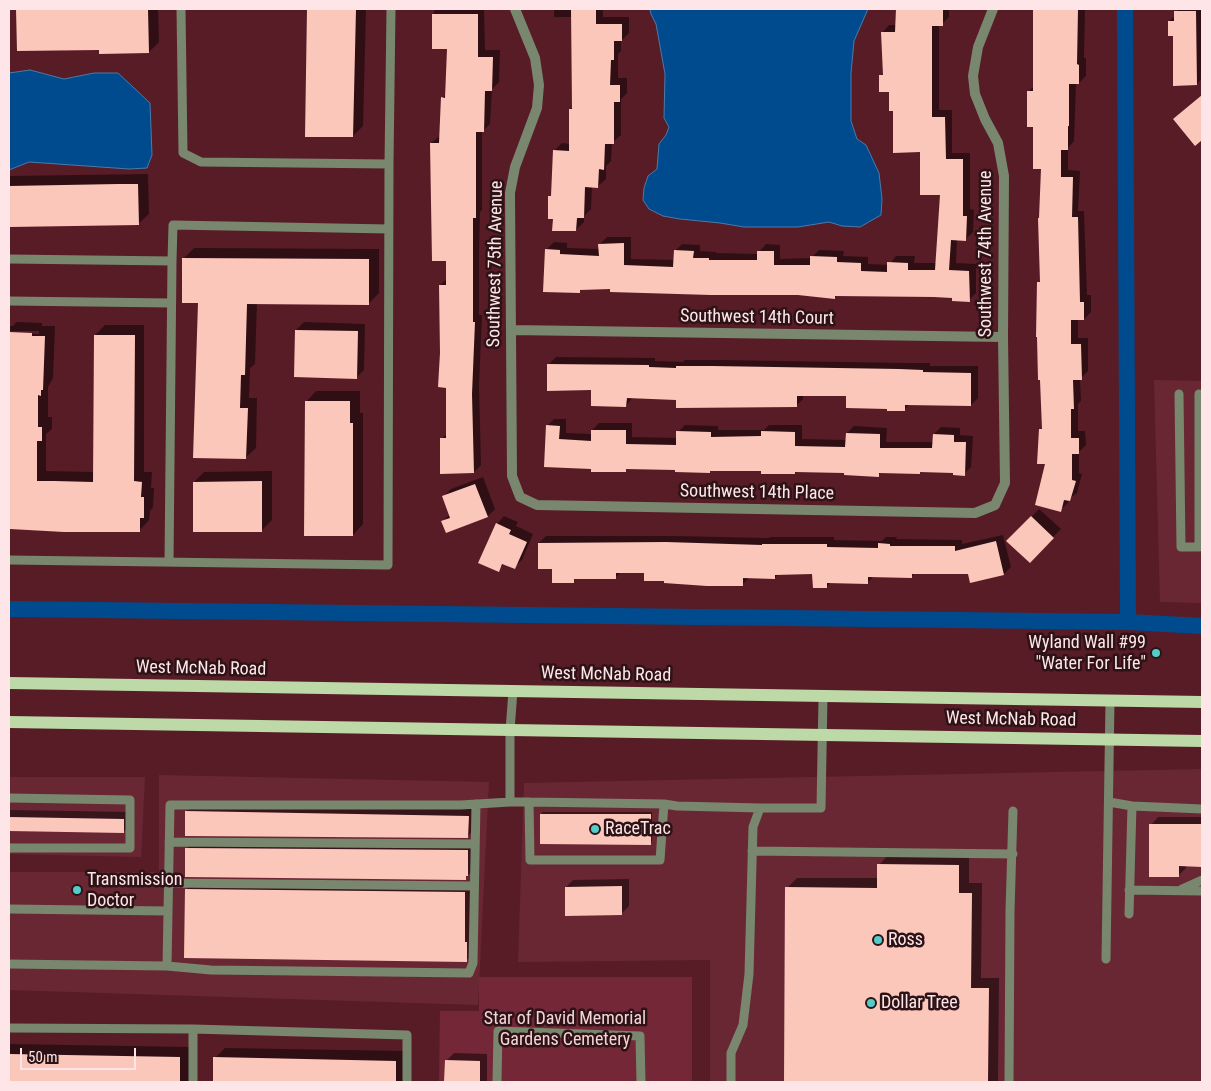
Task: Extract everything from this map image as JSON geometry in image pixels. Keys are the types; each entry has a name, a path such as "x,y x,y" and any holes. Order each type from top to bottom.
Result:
{"main road":[{"name":"West McNab Road","path":"9,683 1202,702"},
{"name":"West McNab Road","path":"9,722 1202,741"}],"street":[{"name":"Southwest 75th Avenue","path":"514,9 535,58 539,85 537,108 515,167 510,193 512,476 520,497"},
{"name":"Southwest 74th Avenue","path":"993,9 978,47 973,76 975,94 985,119 998,143 1004,176 1003,337 1005,483 995,505"},
{"name":"Southwest 14th Court","path":"511,330 1003,337"},
{"name":"Southwest 14th Place","path":"520,497 537,506 975,513 995,505"}],"lane":[{"path":"181,9 183,153 201,162 389,164"},
{"path":"9,560 388,565 390,9"},
{"path":"170,562 173,225 389,229"},
{"path":"9,259 172,261"},
{"path":"9,301 171,303"},
{"path":"1179,394 1181,548 1199,547 1199,394"},
{"path":"510,802 510,730 513,691"},
{"path":"168,966 170,805 476,804 529,802 822,808 823,697"},
{"path":"1106,960 1110,701"},
{"path":"9,798 130,800 130,848 9,848"},
{"path":"529,802 530,860 660,860 664,804"},
{"path":"1109,802 1132,806 1202,809"},
{"path":"9,964 168,966 211,970 469,973 473,963 476,804"},
{"path":"1129,914 1132,806"},
{"path":"731,1082 731,1053 743,1025 749,974 753,827 760,808"},
{"path":"1009,1082 1010,911 1013,811"},
{"path":"169,842 475,844"},
{"path":"752,851 1013,854"},
{"path":"1177,890 1202,880"},
{"path":"168,883 474,886"},
{"path":"1129,890 1202,891"},
{"path":"9,909 168,910"},
{"path":"9,1028 193,1029 407,1035 407,1082"},
{"path":"193,1029 193,1082"},
{"path":"498,1082 498,1031 640,1036 641,1082"}],"shaded area":[{"path":"1154,380 1202,381 1202,603 1160,602"},
{"path":"1202,769 1202,1082 710,1082 710,960 518,962 524,783"},
{"path":"159,775 489,782 478,1005 9,990 9,872 159,872"},
{"path":"9,777 145,777 141,857 9,854"}],"green space":[{"name":"Star of David Memorial Gardens Cemetery","path":"479,977 692,977 692,1082 439,1082 440,1011 479,1011"}],"water":[{"path":"650,9 868,9 854,41 851,73 851,121 857,139 866,145 879,173 882,199 881,215 860,227 842,226 829,222 798,227 744,227 663,216 649,209 643,200 644,188 648,176 657,169 659,144 669,127 664,118 665,74 656,24"},
{"path":"30,70 64,79 94,73 118,73 150,103 152,155 147,168 129,169 29,162 9,170 9,73"}],"building":[{"path":"16,9 148,9 149,53 99,54 99,50 17,51"},
{"path":"307,9 356,9 353,137 305,137"},
{"path":"571,9 596,9 596,24 622,24 622,41 614,41 614,60 611,60 610,85 620,85 620,102 614,102 614,144 605,144 604,170 599,169 598,188 585,187 584,218 577,218 576,231 552,231 553,219 548,219 548,196 551,196 553,150 569,151 569,109 572,109"},
{"path":"896,9 943,9 943,26 932,26 932,117 945,117 946,159 963,159 963,216 967,216 966,241 951,240 949,270 969,271 970,302 934,297 835,296 835,299 798,295 610,292 610,289 580,290 580,293 543,292 545,249 560,250 560,254 599,256 598,244 624,243 624,265 673,267 674,250 694,251 693,258 709,258 709,260 757,260 757,251 774,251 774,265 810,265 810,256 837,257 837,262 861,263 861,271 887,272 887,262 908,263 908,270 935,270 940,195 920,195 920,152 893,153 893,111 889,111 889,92 879,92 879,75 883,75 881,32 895,32"},
{"path":"1033,9 1078,9 1077,64 1079,65 1079,84 1069,84 1068,150 1061,150 1061,177 1073,177 1072,217 1078,217 1080,302 1084,302 1084,320 1071,320 1071,344 1081,344 1082,380 1073,380 1074,409 1071,409 1071,438 1079,438 1079,454 1072,454 1072,480 1076,481 1070,501 1064,500 1061,512 1035,505 1045,464 1037,464 1039,429 1042,429 1036,337 1037,282 1040,282 1038,218 1041,169 1033,169 1033,127 1027,127 1027,91 1033,91"},
{"path":"1174,11 1196,11 1197,85 1173,86 1173,36 1168,36 1168,21 1174,21"},
{"path":"432,14 478,14 478,57 493,57 492,91 485,91 484,132 476,132 476,218 473,218 473,322 475,322 472,394 474,473 440,474 440,438 446,438 446,388 438,387 440,353 439,285 446,285 446,261 432,261 430,143 439,143 441,97 445,98 447,49 432,49"},
{"path":"1202,95 1202,140 1195,146 1173,119"},
{"path":"138,184 139,225 9,227 9,186"},
{"path":"182,258 369,259 369,305 247,304 245,375 241,375 240,408 248,408 246,459 193,458 198,303 182,303"},
{"path":"295,330 358,331 357,379 294,377"},
{"path":"9,332 32,333 32,336 45,336 43,390 41,390 41,396 38,395 38,427 42,427 42,441 37,441 37,481 93,482 94,335 135,335 134,481 142,482 141,497 144,497 144,518 140,518 140,532 64,532 10,529"},
{"path":"547,364 649,365 649,367 676,368 676,366 712,366 899,369 923,370 923,372 971,373 971,406 905,405 905,411 887,411 887,409 846,408 846,396 797,396 797,407 676,408 676,400 627,398 626,407 591,406 591,390 547,391"},
{"path":"305,401 350,401 350,423 353,423 353,536 304,536"},
{"path":"546,425 560,426 559,439 591,441 591,430 626,430 626,444 676,445 676,431 711,432 711,437 761,436 761,431 795,432 795,446 845,447 846,433 880,434 880,448 932,448 933,434 954,435 954,442 966,442 965,476 953,475 953,473 920,472 920,474 879,473 879,477 844,475 844,473 795,472 795,474 761,474 761,471 710,471 710,473 626,469 626,472 591,472 591,469 544,467"},
{"path":"262,481 262,532 193,532 193,482"},
{"path":"475,484 488,517 446,533 441,521 450,518 442,496"},
{"path":"1031,516 1054,538 1030,563 1006,541"},
{"path":"496,523 511,530 509,534 527,542 515,569 502,564 499,572 478,563"},
{"path":"996,541 1004,575 970,583 968,574 912,574 912,578 868,577 868,584 827,583 827,588 813,588 812,574 775,575 775,579 743,578 743,586 707,586 664,583 664,581 644,581 644,573 616,573 616,579 574,579 574,583 552,583 552,569 538,569 538,543 827,544 827,547 878,548 878,543 890,544 890,546 955,546 955,551"},
{"path":"185,811 469,816 468,838 185,836"},
{"name":"RaceTrac","path":"540,814 651,814 651,845 540,844"},
{"path":"9,817 124,819 124,833 9,831"},
{"path":"1149,824 1202,824 1202,867 1179,866 1179,877 1149,877"},
{"path":"185,848 468,850 468,876 466,876 466,880 185,877"},
{"name":"Ross","path":"877,864 959,865 959,893 972,893 971,988 989,988 988,1082 784,1082 785,887 877,888"},
{"path":"622,886 622,915 565,916 565,887"},
{"path":"185,889 465,892 467,962 184,958"},
{"path":"9,1054 180,1057 180,1082 9,1082"},
{"path":"213,1057 396,1061 396,1082 213,1082"},
{"path":"445,1060 480,1061 480,1082 444,1082"}],"waterway":[{"path":"1125,9 1128,622"},
{"path":"9,609 1128,622 1202,626"}],"place":[{"name":"Wyland Wall #99 \"Water For Life\"","path":"1156,653"},
{"name":"RaceTrac","path":"595,829"},
{"name":"Transmission Doctor","path":"77,890"},
{"name":"Ross","path":"878,940"},
{"name":"Dollar Tree","path":"871,1003"}]}
